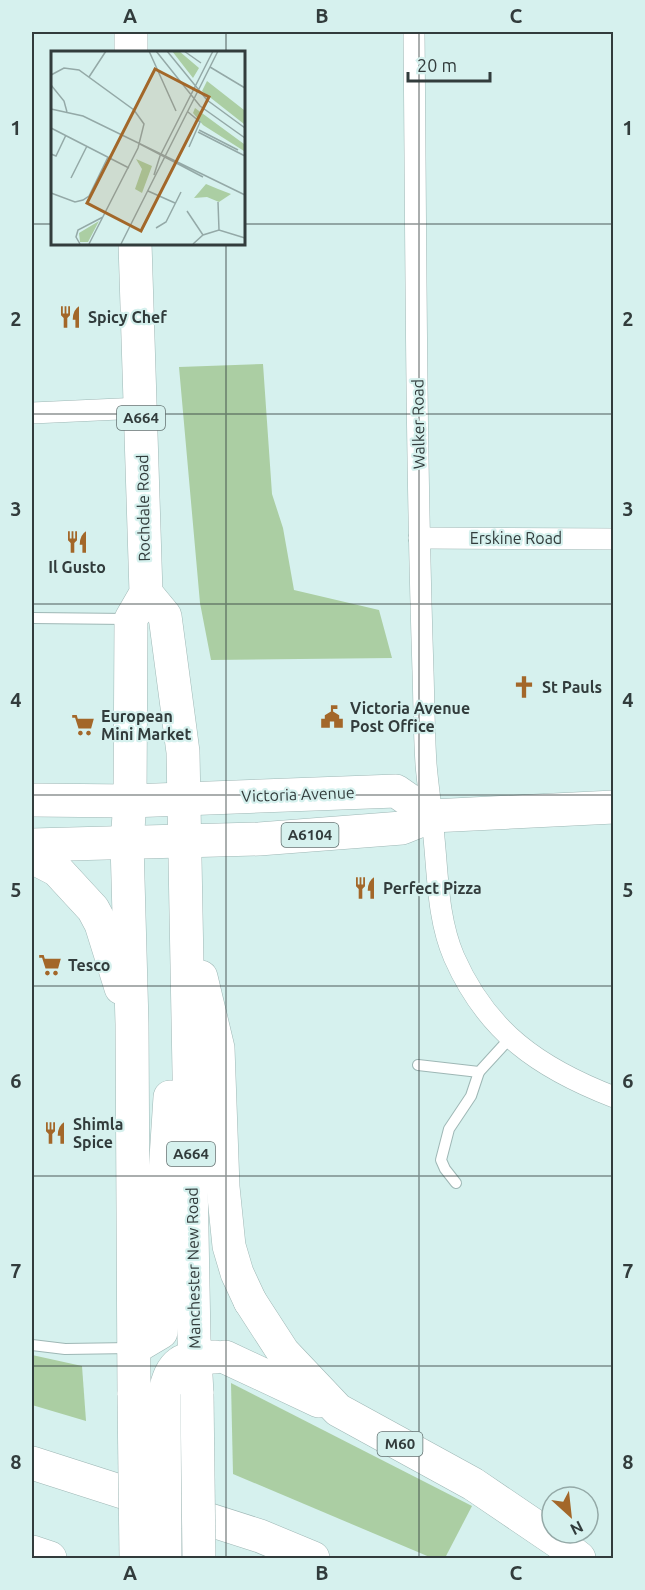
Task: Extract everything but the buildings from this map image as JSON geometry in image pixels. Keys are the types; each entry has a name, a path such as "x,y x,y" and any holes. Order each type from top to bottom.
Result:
{"main road":[{"path":"131,32 131,51"},
{"name":"Rochdale Road","path":"135,244 141,408 138,606 157,800"},
{"name":"A664","path":"136,1558 149,1395 134,1348 132,1024 127,843 157,800 181,735 165,616 138,606"},
{"name":"Victoria Avenue","path":"32,800 157,800 396,791 432,816"},
{"name":"Manchester New Road","path":"157,800 173,842 187,914 189,1059 210,1357 197,1394 199,1558"},
{"name":"A6104","path":"32,845 259,839 402,828 432,816 614,807"},
{"path":"32,857 57,870 93,909 101,924 132,1024"},
{"name":"M60","path":"187,914 218,1048 223,1187 229,1246 237,1273 250,1301 283,1352 338,1410"},
{"path":"134,1348 161,1332 163,1314 161,1234 171,1089 189,1059"},
{"path":"165,1558 149,1395 174,1367 210,1357"},
{"name":"M60","path":"210,1357 338,1410 473,1484 579,1558"},
{"path":"32,1463 260,1536 313,1558"},
{"path":"32,1552 50,1558"}],"street":[{"name":"Walker Road","path":"414,32 419,538 426,765 444,929 455,958 471,988 491,1018 510,1038 549,1068 614,1097"},
{"path":"32,413 141,408"},
{"name":"Erskine Road","path":"419,538 614,539"}],"lane":[{"path":"32,618 138,606"},
{"path":"456,1183 441,1160 449,1129 471,1096 479,1072 510,1038"},
{"path":"418,1065 479,1072"},
{"path":"32,1345 65,1349 134,1348"}],"green space":[{"path":"263,364 272,494 283,528 294,590 379,610 392,658 211,660 200,603 179,367"},
{"path":"32,1355 82,1366 86,1421 32,1405"},
{"path":"231,1383 472,1506 445,1558 432,1558 233,1474"}],"place":[{"name":"Spicy Chef","path":"70,317"},
{"name":"Il Gusto","path":"77,542"},
{"name":"St Pauls","path":"524,687"},
{"name":"Victoria Avenue Post Office","path":"332,717"},
{"name":"European Mini Market","path":"83,725"},
{"name":"Perfect Pizza","path":"365,888"},
{"name":"Tesco","path":"50,965"},
{"name":"Shimla Spice","path":"55,1133"}]}
